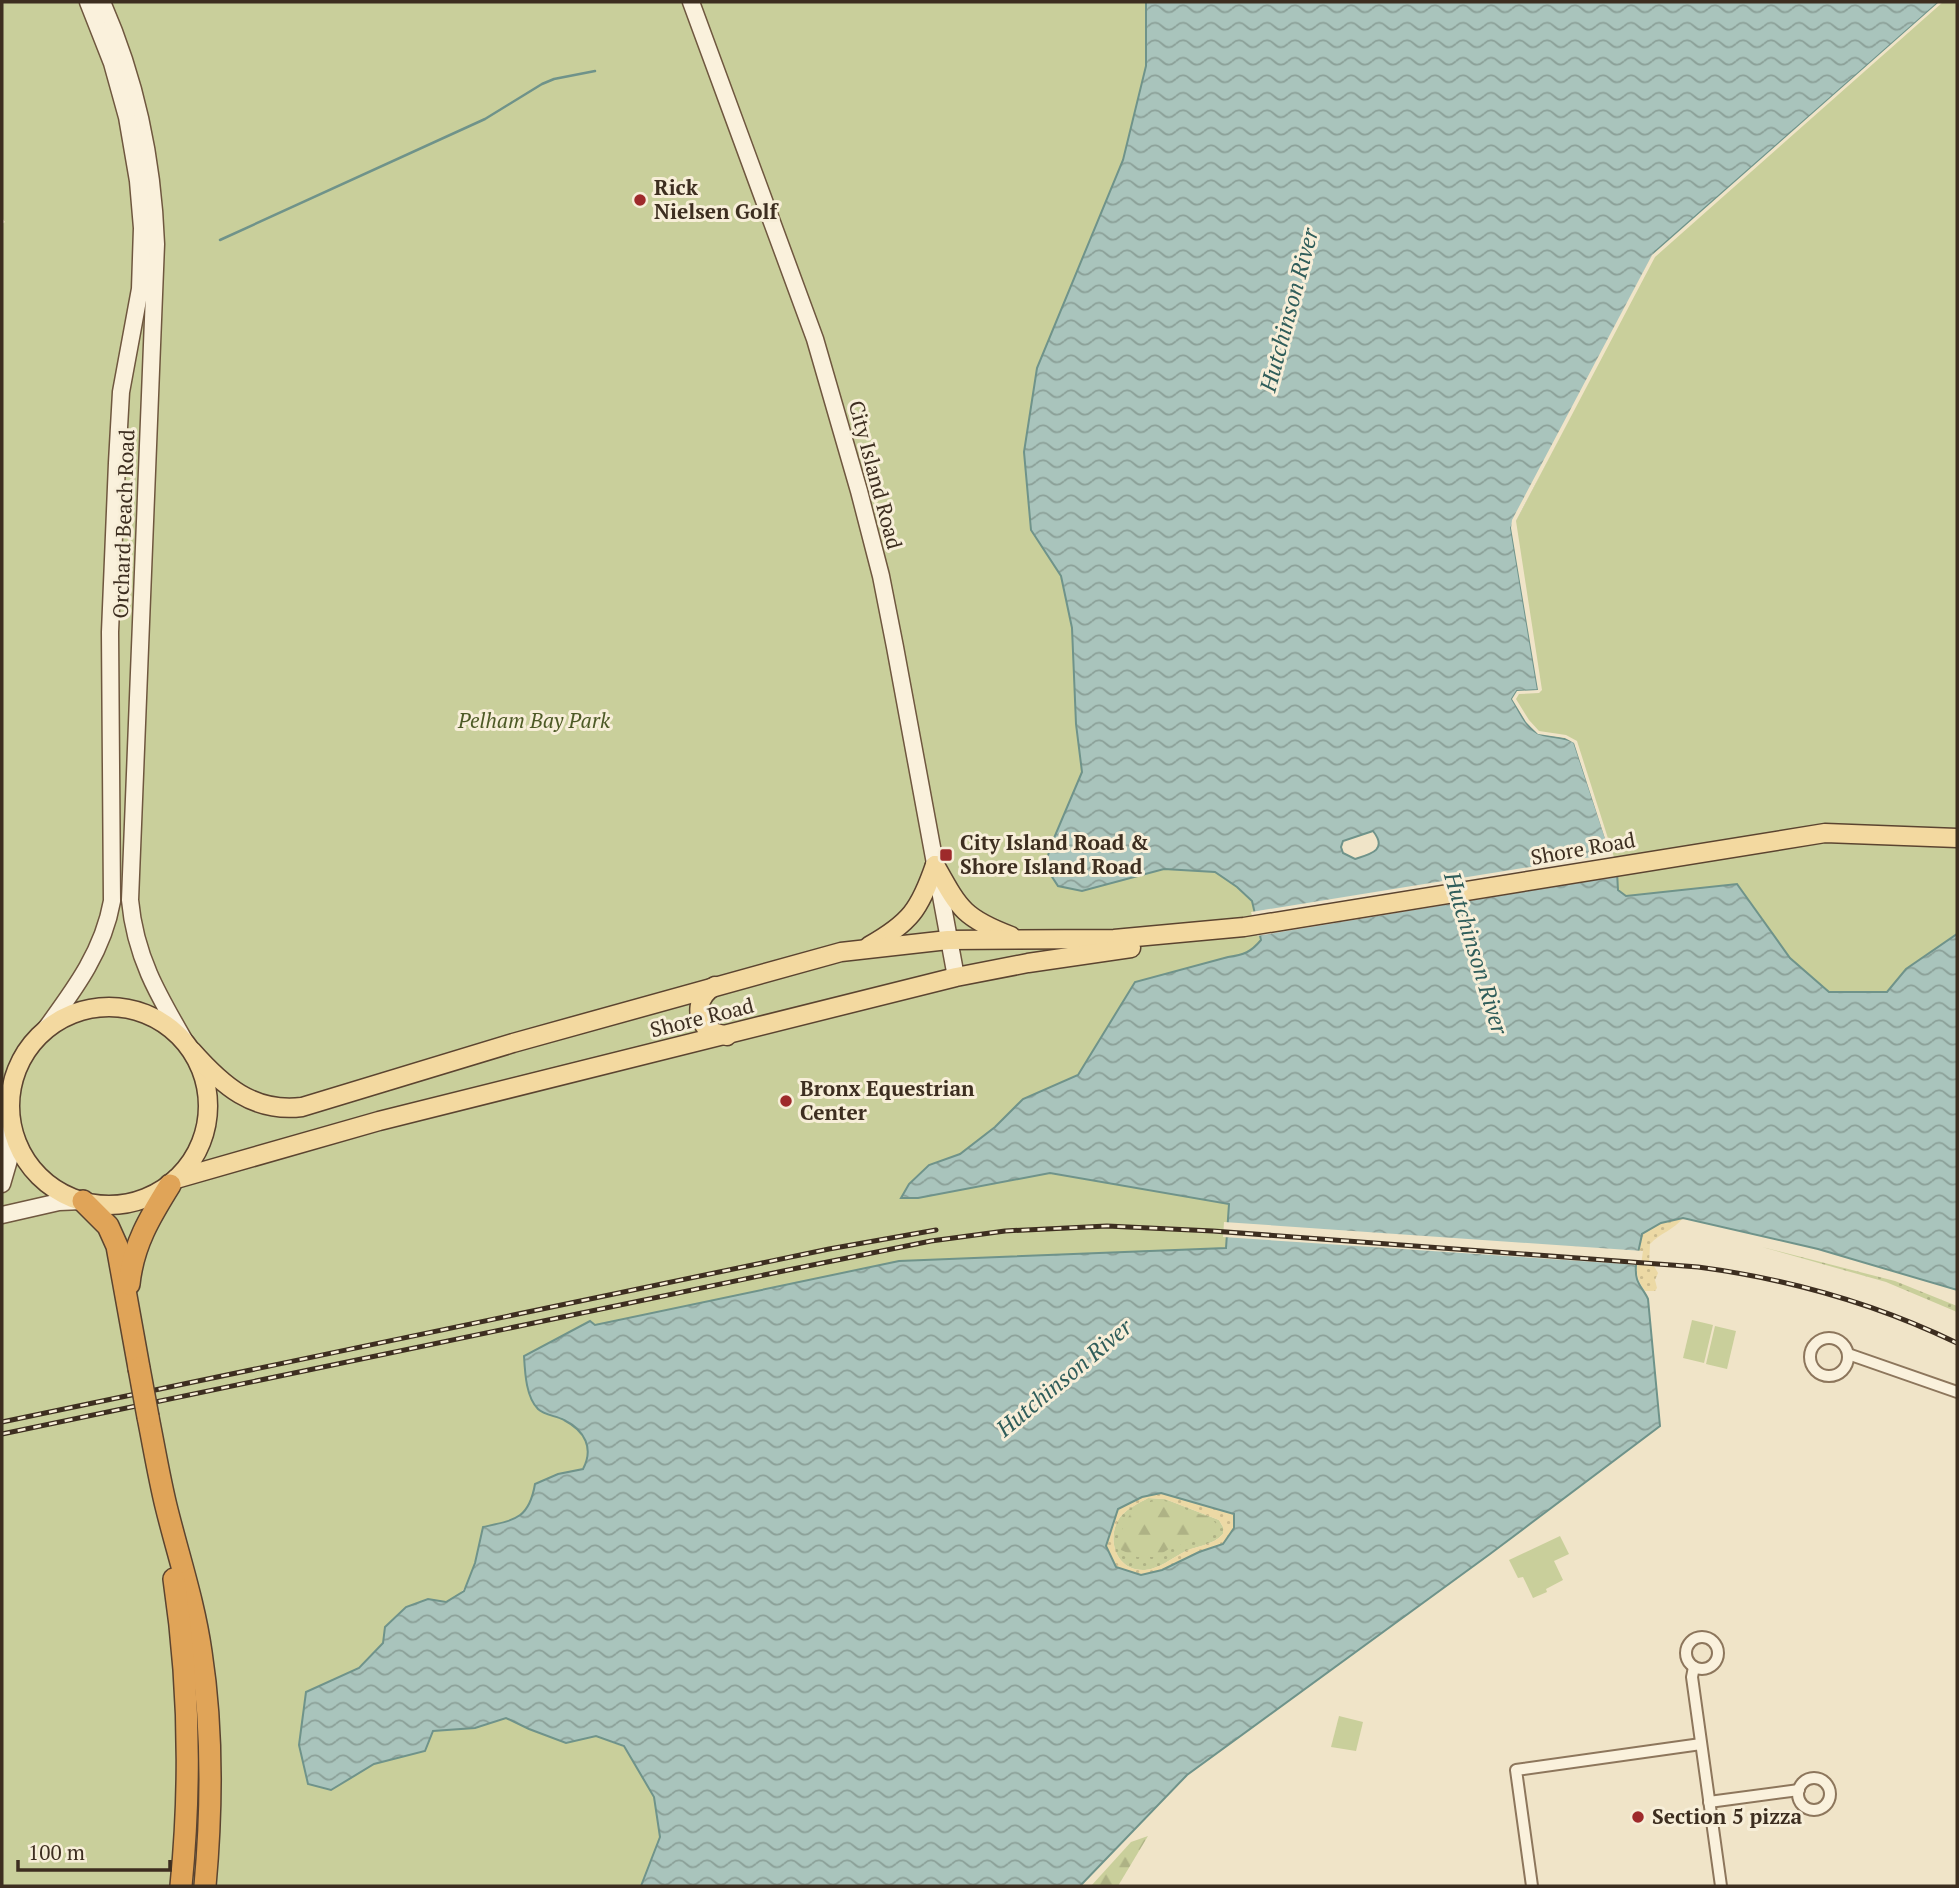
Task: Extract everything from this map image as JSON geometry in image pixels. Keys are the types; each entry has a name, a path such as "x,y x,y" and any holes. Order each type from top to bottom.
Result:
{"highway":[{"path":"128,1304 130,1270 136,1247 145,1226 173,1182"},
{"path":"83,1201 108,1226 118,1251 165,1504 191,1599 201,1651 211,1788 205,1886"},
{"path":"165,1504 186,1707 187,1797 181,1886"}],"main road":[{"name":"Shore Road","path":"189,1047 220,1081 244,1098 276,1108 302,1107 715,986 841,952 948,940 1114,939 1244,927 1825,833 1957,841"},
{"path":"935,865 954,897 974,920 1020,939"},
{"path":"863,949 893,931 915,911 935,865"},
{"name":"Shore Road","path":"173,1182 379,1121 956,977 1028,962 1193,940 1244,927"},
{"path":"715,986 706,991 701,999 700,1019 709,1031 728,1035"},
{"path":"95,1007 131,1009 158,1019 189,1047 206,1084 207,1121 195,1155 173,1182 155,1194 127,1204 100,1205 83,1201 57,1190 36,1172 20,1150 10,1115 12,1085 20,1063 31,1045 59,1020 95,1007"}],"street":[{"name":"Orchard Beach Road","path":"44,1031 91,962 105,931 112,901 110,632 117,463 121,392 140,289 142,247 140,193 129,127 112,63 88,2"},
{"name":"Orchard Beach Road","path":"102,2 138,105 149,158 155,222 155,290 130,900 136,939 144,966 189,1047"},
{"name":"City Island Road","path":"691,2 815,339 859,491 893,635 956,977"},
{"path":"2,1184 9,1160 10,1115"},
{"path":"2,1215 59,1202 83,1201"},
{"path":"1848,1354 1957,1392"},
{"path":"1693,1667 1692,1677 1721,1886"},
{"path":"1532,1886 1516,1770 1701,1744"},
{"path":"1709,1802 1799,1790"}],"green space":[{"name":"Pelham Bay Park","path":"2,2 1146,2 1146,66 1123,160 1037,368 1031,530 1061,576 1072,628 1076,724 1082,772 1051,845 1082,891 1164,869 1215,872 1252,901 1261,940 1243,954 1135,982 1078,1075 1023,1099 995,1127 960,1154 929,1165 901,1198 918,1198 1050,1173 1229,1204 1226,1248 899,1261 539,1409 570,1424 584,1438 588,1446 583,1469 558,1474 515,1520 483,1527 473,1571 462,1592 443,1601 428,1599 385,1627 383,1642 358,1668 306,1692 331,1790 374,1764 424,1751 433,1731 475,1728 506,1718 566,1743 596,1736 624,1747 654,1797 660,1837 641,1886 2,1886 2,224 5,222 2,218"},
{"path":"1939,2 1957,2 1957,934 1906,969 1888,992 1829,992 1790,958 1737,884 1626,896 1617,891 1617,872 1538,734 1512,699 1511,528 1652,255"},
{"path":"1762,1247 1895,1281 1957,1306 1957,1312 1886,1282"},
{"path":"1692,1320 1713,1325 1704,1363 1683,1358"},
{"path":"1715,1326 1736,1331 1727,1369 1706,1364"},
{"path":"1148,1498 1165,1499 1219,1520 1223,1534 1214,1541 1184,1552 1155,1568 1135,1569 1126,1565 1116,1551 1116,1524 1127,1511"},
{"path":"1160,1500 1210,1517 1219,1527 1211,1537 1172,1547 1156,1557 1137,1557 1121,1550 1117,1540 1132,1512 1142,1505"},
{"path":"1560,1536 1569,1554 1554,1561 1563,1580 1533,1598 1523,1577 1518,1578 1509,1560"},
{"path":"1339,1716 1363,1722 1356,1751 1331,1747"},
{"path":"1148,1836 1118,1886 1091,1886 1131,1842"}],"sand":[{"path":"1683,1218 1650,1244 1649,1265 1654,1266 1658,1273 1655,1280 1657,1288 1655,1291 1645,1291 1637,1271 1642,1234 1661,1223"},
{"path":"1161,1493 1234,1514 1234,1528 1223,1544 1162,1570 1141,1575 1116,1567 1106,1546 1118,1509 1142,1497","holes":["1148,1498 1165,1499 1219,1520 1223,1534 1214,1541 1184,1552 1155,1568 1135,1569 1126,1565 1116,1551 1116,1524 1127,1511"]}],"water":[{"name":"Hutchinson River","path":"1146,2 1939,2 1655,252 1511,528 1538,690 1517,691 1512,699 1535,732 1574,742 1617,872 1618,890 1626,896 1737,884 1790,958 1829,992 1887,992 1906,969 1957,934 1957,1290 1818,1249 1683,1218 1661,1223 1642,1234 1636,1274 1648,1299 1660,1426 1187,1775 1080,1886 641,1886 660,1837 654,1797 624,1746 596,1736 566,1743 506,1718 475,1728 433,1731 425,1751 374,1764 331,1790 308,1784 299,1745 306,1692 359,1668 383,1643 385,1627 406,1607 428,1599 446,1602 464,1591 475,1563 483,1527 519,1516 529,1504 535,1484 558,1474 583,1469 588,1454 586,1441 571,1424 541,1411 534,1404 527,1384 524,1356 590,1321 595,1325 899,1261 1226,1248 1229,1204 1050,1173 918,1198 901,1198 909,1184 929,1165 960,1154 995,1127 1023,1099 1078,1075 1135,982 1243,954 1261,940 1252,901 1215,872 1164,869 1082,891 1058,886 1045,866 1051,845 1082,772 1076,724 1072,628 1061,576 1031,530 1024,452 1037,368 1123,160 1146,66","holes":["1373,831 1379,843 1376,850 1355,859 1343,853 1343,841","1161,1493 1234,1514 1234,1528 1223,1544 1162,1570 1141,1575 1116,1567 1106,1546 1118,1509 1142,1497"]}],"pier":[{"path":"1939,2 1943,2 1655,257 1516,521 1542,690 1539,693 1519,694 1516,699 1539,731 1566,735 1577,741 1620,876 1257,936 1251,912 1610,854 1574,743 1565,738 1538,734 1526,722 1512,699 1517,691 1538,690 1511,528 1512,520 1652,255"},
{"path":"1224,1222 1643,1251 1641,1265 1223,1237"}],"waterway":[{"path":"220,240 485,119 542,84 595,71"}],"railway":[{"path":"2,1434 931,1241 1005,1231 1107,1226 1213,1231 1698,1267 1765,1278 1830,1294 1894,1316 1957,1343"},
{"path":"2,1422 829,1249 936,1230"}],"place":[{"name":"Rick Nielsen Golf","path":"640,200"},
{"name":"City Island Road & Shore Island Road","path":"946,855"},
{"name":"Bronx Equestrian Center","path":"786,1101"},
{"name":"Section 5 pizza","path":"1638,1817"}]}
